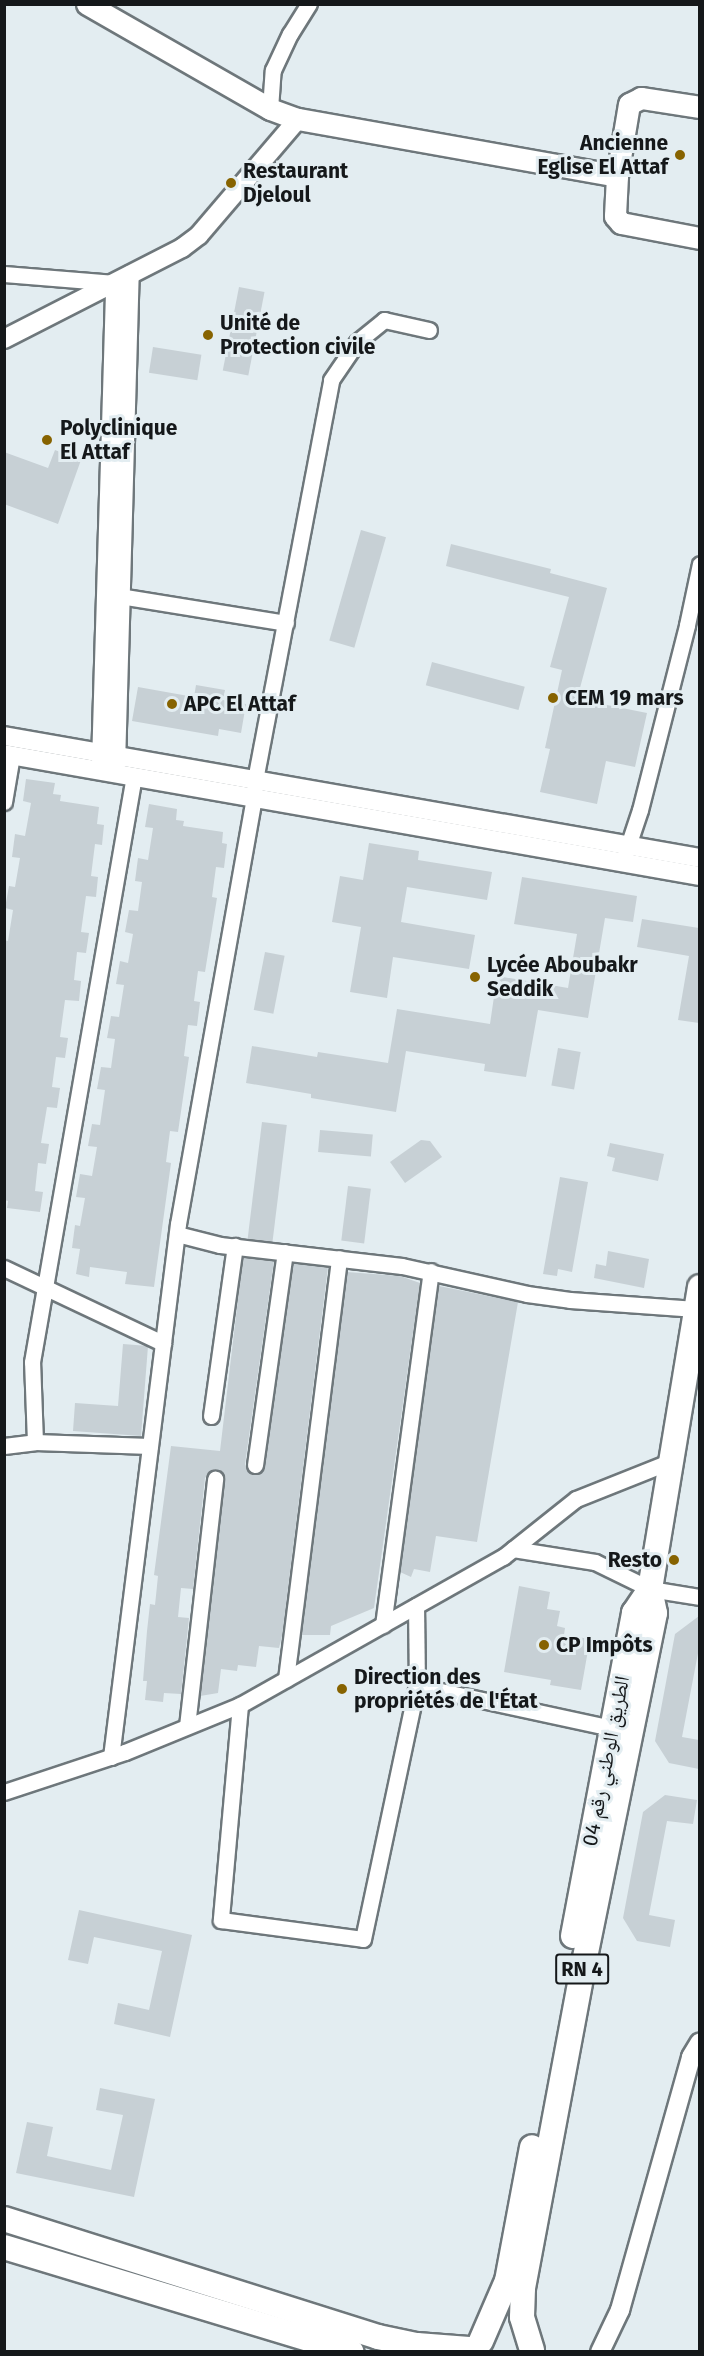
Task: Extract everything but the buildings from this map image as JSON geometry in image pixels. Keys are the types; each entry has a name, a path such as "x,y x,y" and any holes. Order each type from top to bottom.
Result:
{"main road":[{"path":"87,4 270,109 298,118 617,176"},
{"path":"699,107 641,98 629,104 617,176 615,216 621,223 699,238"},
{"name":"RN 4","path":"650,1589 669,1462 698,1298"},
{"name":"الطريق الوطني رقم 04","path":"472,2347 507,2281 634,1613 650,1589"},
{"name":"الطريق الوطني رقم 04","path":"532,2351 522,2317 523,2288 581,1977 655,1613 650,1589"},
{"path":"4,2219 378,2337 417,2345 472,2347 494,2336 508,2337 521,2342 532,2351"},
{"path":"4,2247 351,2352"}],"street":[{"path":"270,109 273,70 290,34 309,4"},
{"path":"4,339 182,248 199,235 298,118"},
{"path":"4,274 123,279"},
{"path":"109,763 120,596 123,279"},
{"path":"109,763 123,279"},
{"path":"111,1757 177,1234 254,789 331,380 357,342 384,320 429,330"},
{"path":"625,854 657,740 699,564"},
{"path":"120,596 286,622"},
{"path":"4,736 109,763 625,854 699,876"},
{"path":"4,802 8,755 109,763 134,776 254,789"},
{"path":"35,1442 32,1362 134,776"},
{"path":"625,854 699,858"},
{"path":"177,1234 235,1246 430,1271 527,1294 570,1300 698,1298"},
{"path":"211,1416 235,1246"},
{"path":"255,1465 285,1252"},
{"path":"286,1679 339,1258"},
{"path":"4,1268 163,1343"},
{"path":"383,1625 430,1271"},
{"path":"4,1446 35,1442 150,1446"},
{"path":"4,1792 111,1757 240,1705 513,1549 576,1499 669,1462"},
{"path":"188,1726 214,1479"},
{"path":"513,1549 595,1562 650,1589 699,1597"},
{"path":"240,1705 221,1920 363,1939 417,1686 416,1606"},
{"path":"417,1686 611,1728"},
{"path":"600,2352 620,2310 691,2057 699,2042"}],"place":[{"name":"Ancienne Eglise El Attaf","path":"680,155"},
{"name":"Restaurant Djeloul","path":"231,183"},
{"name":"Unité de Protection civile","path":"208,335"},
{"name":"Polyclinique El Attaf","path":"47,440"},
{"name":"CEM 19 mars","path":"553,698"},
{"name":"APC El Attaf","path":"172,704"},
{"name":"Lycée Aboubakr Seddik","path":"475,977"},
{"name":"Resto","path":"674,1560"},
{"name":"CP Impôts","path":"544,1645"},
{"name":"Direction des propriétés de l'État","path":"342,1689"}]}
